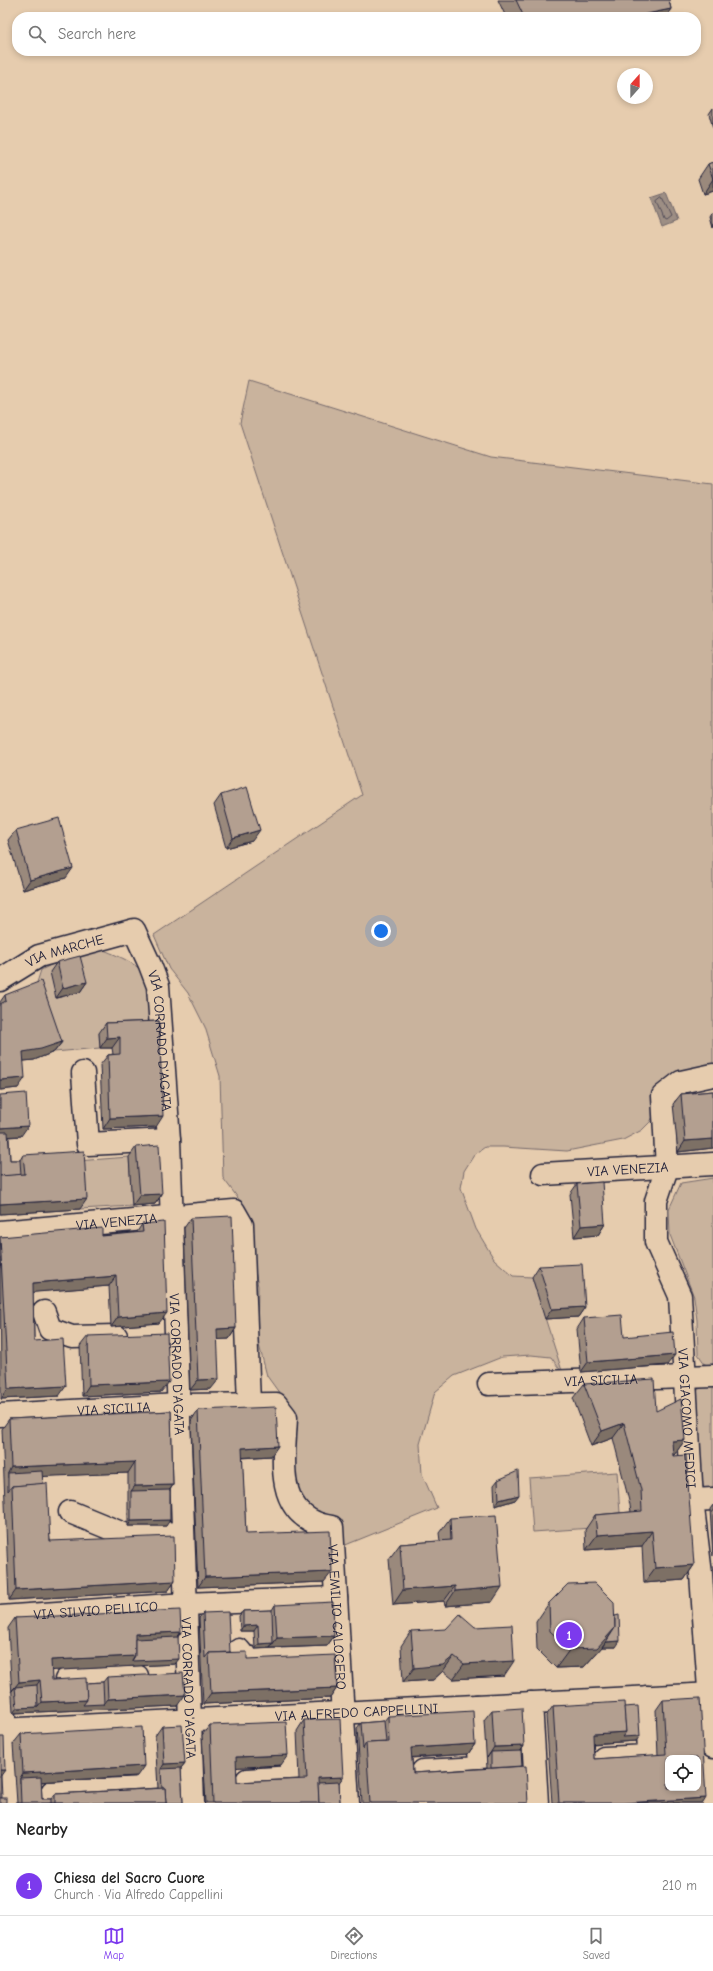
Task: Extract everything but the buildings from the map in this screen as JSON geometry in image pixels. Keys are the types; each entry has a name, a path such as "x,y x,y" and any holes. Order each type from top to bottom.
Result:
{"street":[{"name":"VIA MARCHE","path":"0,980 39,956 134,930"},
{"name":"VIA CORRADO D'AGATA","path":"134,930 158,986 169,1140 171,1216 167,1334 178,1405 193,1803"},
{"path":"83,1073 88,1144 169,1140"},
{"name":"VIA GIACOMO MEDICI","path":"713,1074 680,1082 663,1096 666,1168 656,1200 656,1242 680,1296 686,1378 703,1500 713,1747"},
{"name":"VIA VENEZIA","path":"543,1174 666,1168 713,1164"},
{"name":"VIA VENEZIA","path":"0,1232 234,1210 242,1225 248,1403"},
{"path":"44,1312 50,1329 72,1337 136,1335"},
{"name":"VIA SICILIA","path":"489,1384 713,1376"},
{"name":"VIA SICILIA","path":"0,1415 178,1405 248,1403 276,1404 286,1417 284,1479 288,1498 301,1514 314,1522 332,1527"},
{"path":"70,1512 126,1535 182,1533"},
{"name":"VIA EMILIO CALOGERO","path":"332,1527 348,1803"},
{"name":"VIA SILVIO PELLICO","path":"0,1617 185,1604 336,1598"},
{"path":"0,1632 2,1730 8,1803"},
{"path":"239,1650 244,1656 255,1659 339,1655"},
{"path":"66,1680 188,1673"},
{"name":"VIA ALFREDO CAPPELLINI","path":"2,1730 711,1694"},
{"path":"604,1758 650,1756 647,1697"},
{"path":"530,1703 537,1803"},
{"path":"423,1771 480,1768 477,1706"},
{"path":"247,1780 292,1777 288,1716"},
{"path":"52,1792 147,1788 144,1722"}],"shaded area":[{"path":"249,381 491,457 713,484 713,1064 700,1066 678,1074 650,1122 642,1130 623,1140 567,1151 485,1147 474,1155 464,1171 461,1188 476,1229 494,1259 513,1276 532,1277 563,1374 551,1357 531,1355 502,1357 454,1376 435,1392 420,1444 422,1474 437,1508 343,1546 293,1492 280,1394 267,1376 257,1337 258,1286 253,1261 250,1221 238,1198 223,1178 220,1076 205,1027 188,993 169,969 154,935 362,795 240,423"},
{"path":"104,950 139,968 149,980 152,998 151,1031 99,1033 100,1048 54,1052 34,992 41,970 71,957"},
{"path":"129,1157 132,1206 80,1209 77,1161"},
{"path":"713,1178 713,1369 705,1364 698,1354 697,1320 694,1297 670,1235 669,1209 681,1183"},
{"path":"704,1385 713,1385 713,1490 704,1489 702,1482 697,1391"},
{"path":"617,1472 621,1526 533,1532 529,1478"}],"water":[{"path":"666,193 677,221 662,227 651,198"}],"place":[{"name":"Chiesa del Sacro Cuore","path":"569,1635"}]}
